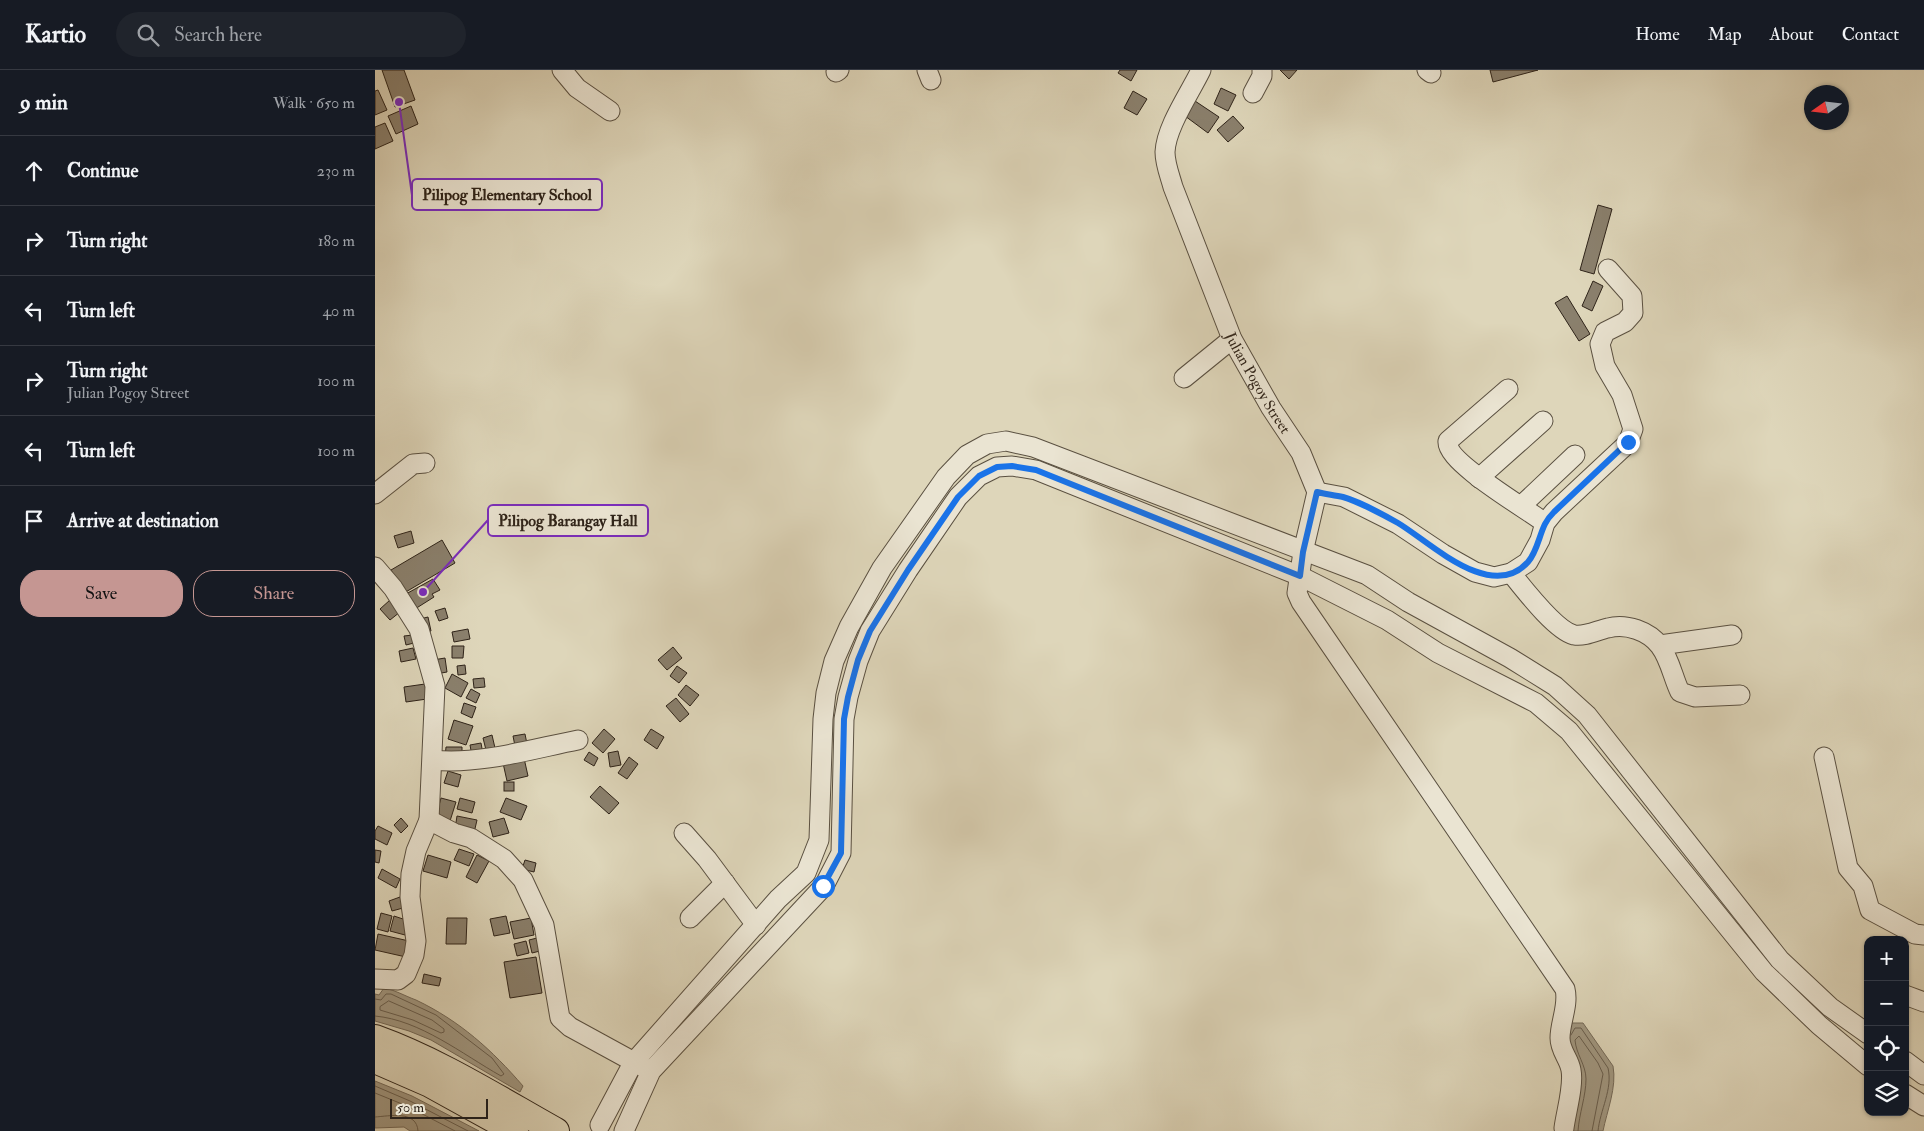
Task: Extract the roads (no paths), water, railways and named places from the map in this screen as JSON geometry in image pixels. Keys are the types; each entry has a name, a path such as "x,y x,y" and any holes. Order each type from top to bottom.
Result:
{"highway":[{"path":"375,1038 404,1048 556,1131"},
{"path":"375,1060 430,1084 515,1131"}],"street":[{"path":"562,70 577,88 610,111"},
{"name":"Julian Pogoy Street","path":"1201,70 1171,129 1165,151 1166,162 1177,196 1232,339 1266,400 1301,453 1317,492"},
{"path":"1253,93 1262,76 1262,70"},
{"path":"1563,1128 1571,1080 1568,1061 1561,1051 1560,1037 1565,989 1301,602 1297,593 1303,552 1317,492 1344,497 1398,524 1443,554 1475,572 1494,577 1511,573 1528,562 1545,523 1588,478 1628,442 1633,429 1622,395 1605,366 1600,344 1605,332 1625,322 1633,312 1632,296 1608,269"},
{"path":"1184,378 1232,339"},
{"path":"1508,389 1448,441 1448,445 1451,454 1479,478 1545,523"},
{"path":"1479,478 1543,421"},
{"path":"600,1125 633,1063 779,899 806,873 819,840 823,719 826,693 834,661 849,627 882,568 946,477 967,455 987,444 1006,441 1033,447 1367,575 1408,602 1510,658 1555,686 1587,715 1780,960 1830,1007 1864,1031"},
{"path":"1521,506 1575,455"},
{"path":"375,494 413,464 425,463"},
{"path":"624,1131 651,1071 823,886 841,853 844,719 858,660 870,631 908,570 958,497 979,476 997,467 1012,466 1036,470 1300,576 1387,620 1438,653 1536,703 1569,731 1764,972 1819,1025 1864,1063"},
{"path":"1511,573 1536,604 1561,627 1575,635 1593,633 1619,626 1635,628 1652,638 1660,645 1680,692 1695,697 1740,695"},
{"path":"375,979 398,980 406,974 414,956 416,941 410,897 411,874 416,851 429,820 435,686 419,629 379,578"},
{"path":"1660,645 1732,635"},
{"path":"433,760 449,762 479,759 578,740"},
{"path":"1824,757 1848,868 1863,886 1870,910 1915,934 1924,935"},
{"path":"429,820 471,838 504,859 523,880 544,925 560,1018 570,1027 633,1063 651,1071"},
{"path":"684,833 756,925"},
{"path":"691,918 725,883"},
{"path":"1909,996 1924,1002"},
{"path":"1909,1064 1924,1075"},
{"path":"1909,1097 1924,1106"}],"water":[{"path":"384,988 432,1008 461,1027 487,1049 523,1086 520,1092 431,1040 375,1021 375,994 379,995"},
{"path":"1571,1023 1583,1023 1613,1066 1613,1091 1603,1131 1567,1131 1563,1038"},
{"path":"375,1081 412,1096 479,1131 410,1131 404,1127 375,1128"}],"place":[{"name":"Pilipog Elementary School","path":"399,102"},
{"name":"Pilipog Barangay Hall","path":"423,592"}]}
